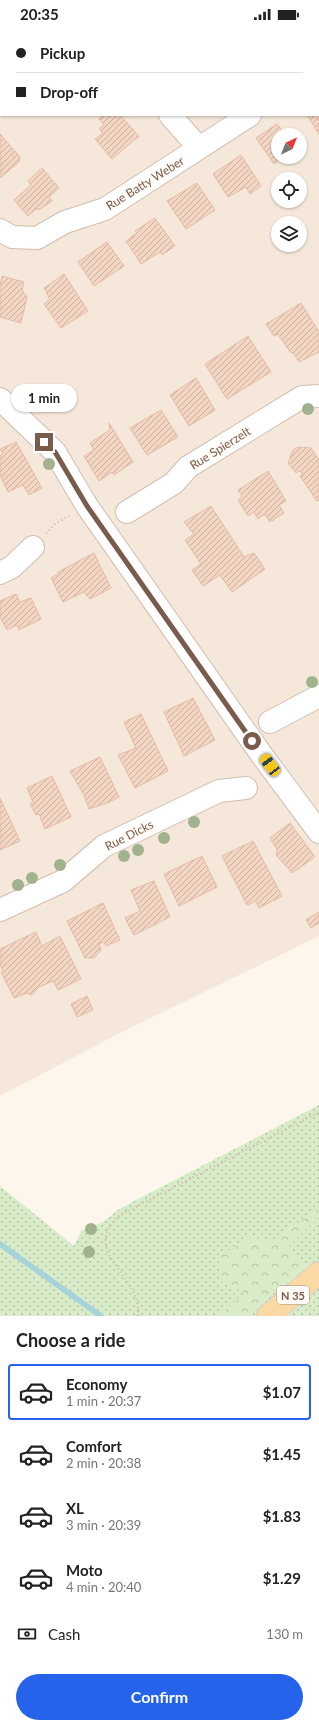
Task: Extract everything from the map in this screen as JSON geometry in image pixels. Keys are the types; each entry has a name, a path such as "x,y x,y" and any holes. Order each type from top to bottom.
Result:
{"main road":[{"name":"N 35","path":"268,1316 319,1273"}],"street":[{"name":"Rue Batty Weber","path":"171,116 199,148"},
{"name":"Rue Batty Weber","path":"0,230 12,237 37,238 65,222 105,209 248,116"},
{"name":"Rue Spierzelt","path":"127,512 174,483 188,467 302,397 319,396"},
{"path":"0,399 55,452 87,506 261,754 319,832"},
{"path":"0,573 12,567 33,547"},
{"path":"270,722 319,696"},
{"name":"Rue Dicks","path":"0,910 62,881 104,846 219,792 246,788"}],"path":[{"path":"33,547 55,524 87,506"},
{"path":"138,1316 139,1305 132,1286 108,1256 106,1239 112,1223 126,1212 319,1112"}],"shaded area":[{"path":"0,116 319,116 319,936 118,1034 0,1096"}],"green space":[{"path":"319,1105 319,1209 268,1243 245,1293 218,1316 0,1316 0,1186 74,1246 81,1231 103,1222 119,1209"},
{"path":"319,1209 319,1217 288,1248 305,1266 246,1316 218,1316 245,1293 220,1281 220,1256 253,1236 268,1243"},
{"path":"319,1217 319,1316 246,1316 305,1266 287,1248"}],"building":[{"path":"102,116 121,116 139,136 112,159 95,139 103,133 99,129 104,124 99,119"},
{"path":"308,116 319,116 319,134"},
{"path":"277,124 280,128 271,128"},
{"path":"271,128 271,160 256,138"},
{"path":"0,134 20,157 19,162 0,178"},
{"path":"241,155 261,186 250,194 246,187 228,197 213,174"},
{"path":"42,168 59,188 49,197 52,201 38,210 37,208 28,216 14,200 31,185 28,181"},
{"path":"197,183 215,210 186,229 167,201"},
{"path":"155,218 175,246 162,255 160,252 141,264 126,241 137,233 135,231"},
{"path":"107,242 124,266 94,286 78,262"},
{"path":"64,274 88,311 61,328 44,304 50,299 44,288"},
{"path":"2,276 24,282 22,290 27,297 21,323 0,317 0,285"},
{"path":"301,303 319,332 319,352 299,362 278,334 274,336 266,324"},
{"path":"248,336 271,372 227,399 205,364"},
{"path":"196,378 215,410 189,426 170,395"},
{"path":"161,410 178,437 147,455 130,428"},
{"path":"109,423 133,462 114,475 112,472 99,481 84,456 94,450 90,443 110,430"},
{"path":"16,442 42,488 29,495 23,485 8,492 0,475 0,456 3,454 0,449"},
{"path":"298,447 311,448 319,460 319,500 317,501 300,476 303,473 299,471 296,473 288,463 293,450"},
{"path":"268,471 286,501 279,505 284,513 270,522 265,514 258,519 254,512 248,516 238,500 242,496 238,490"},
{"path":"211,506 244,557 254,553 265,569 232,592 220,575 203,586 192,570 201,564 185,540 194,534 184,522"},
{"path":"94,553 111,588 90,599 84,592 63,602 51,578 58,574 58,572"},
{"path":"16,594 20,602 31,598 41,619 19,630 17,625 7,630 0,617 0,601"},
{"path":"193,698 215,740 184,756 164,712"},
{"path":"141,714 168,771 135,788 118,755 136,748 124,722"},
{"path":"100,757 119,797 89,809 84,795 70,771"},
{"path":"52,776 71,817 45,829 39,814 36,815 30,804 33,802 27,788"},
{"path":"0,798 20,841 0,850"},
{"path":"290,823 315,857 292,873 276,855 277,849 270,838"},
{"path":"253,841 282,896 259,908 256,901 247,905 222,856"},
{"path":"202,856 217,887 179,906 164,874"},
{"path":"154,881 170,917 134,935 125,918 140,911 131,890"},
{"path":"103,903 120,940 106,946 104,942 99,944 101,950 94,958 85,958 67,921"},
{"path":"319,912 319,923 311,928 306,920"},
{"path":"36,932 42,946 60,936 81,979 58,990 53,981 39,987 32,995 27,993 14,998 1,972 3,971 0,964 0,949"},
{"path":"87,996 93,1010 77,1017 71,1004"}],"waterway":[{"path":"0,1244 101,1316"}],"route":[{"path":"44,442 55,452 87,506 252,741"}]}
